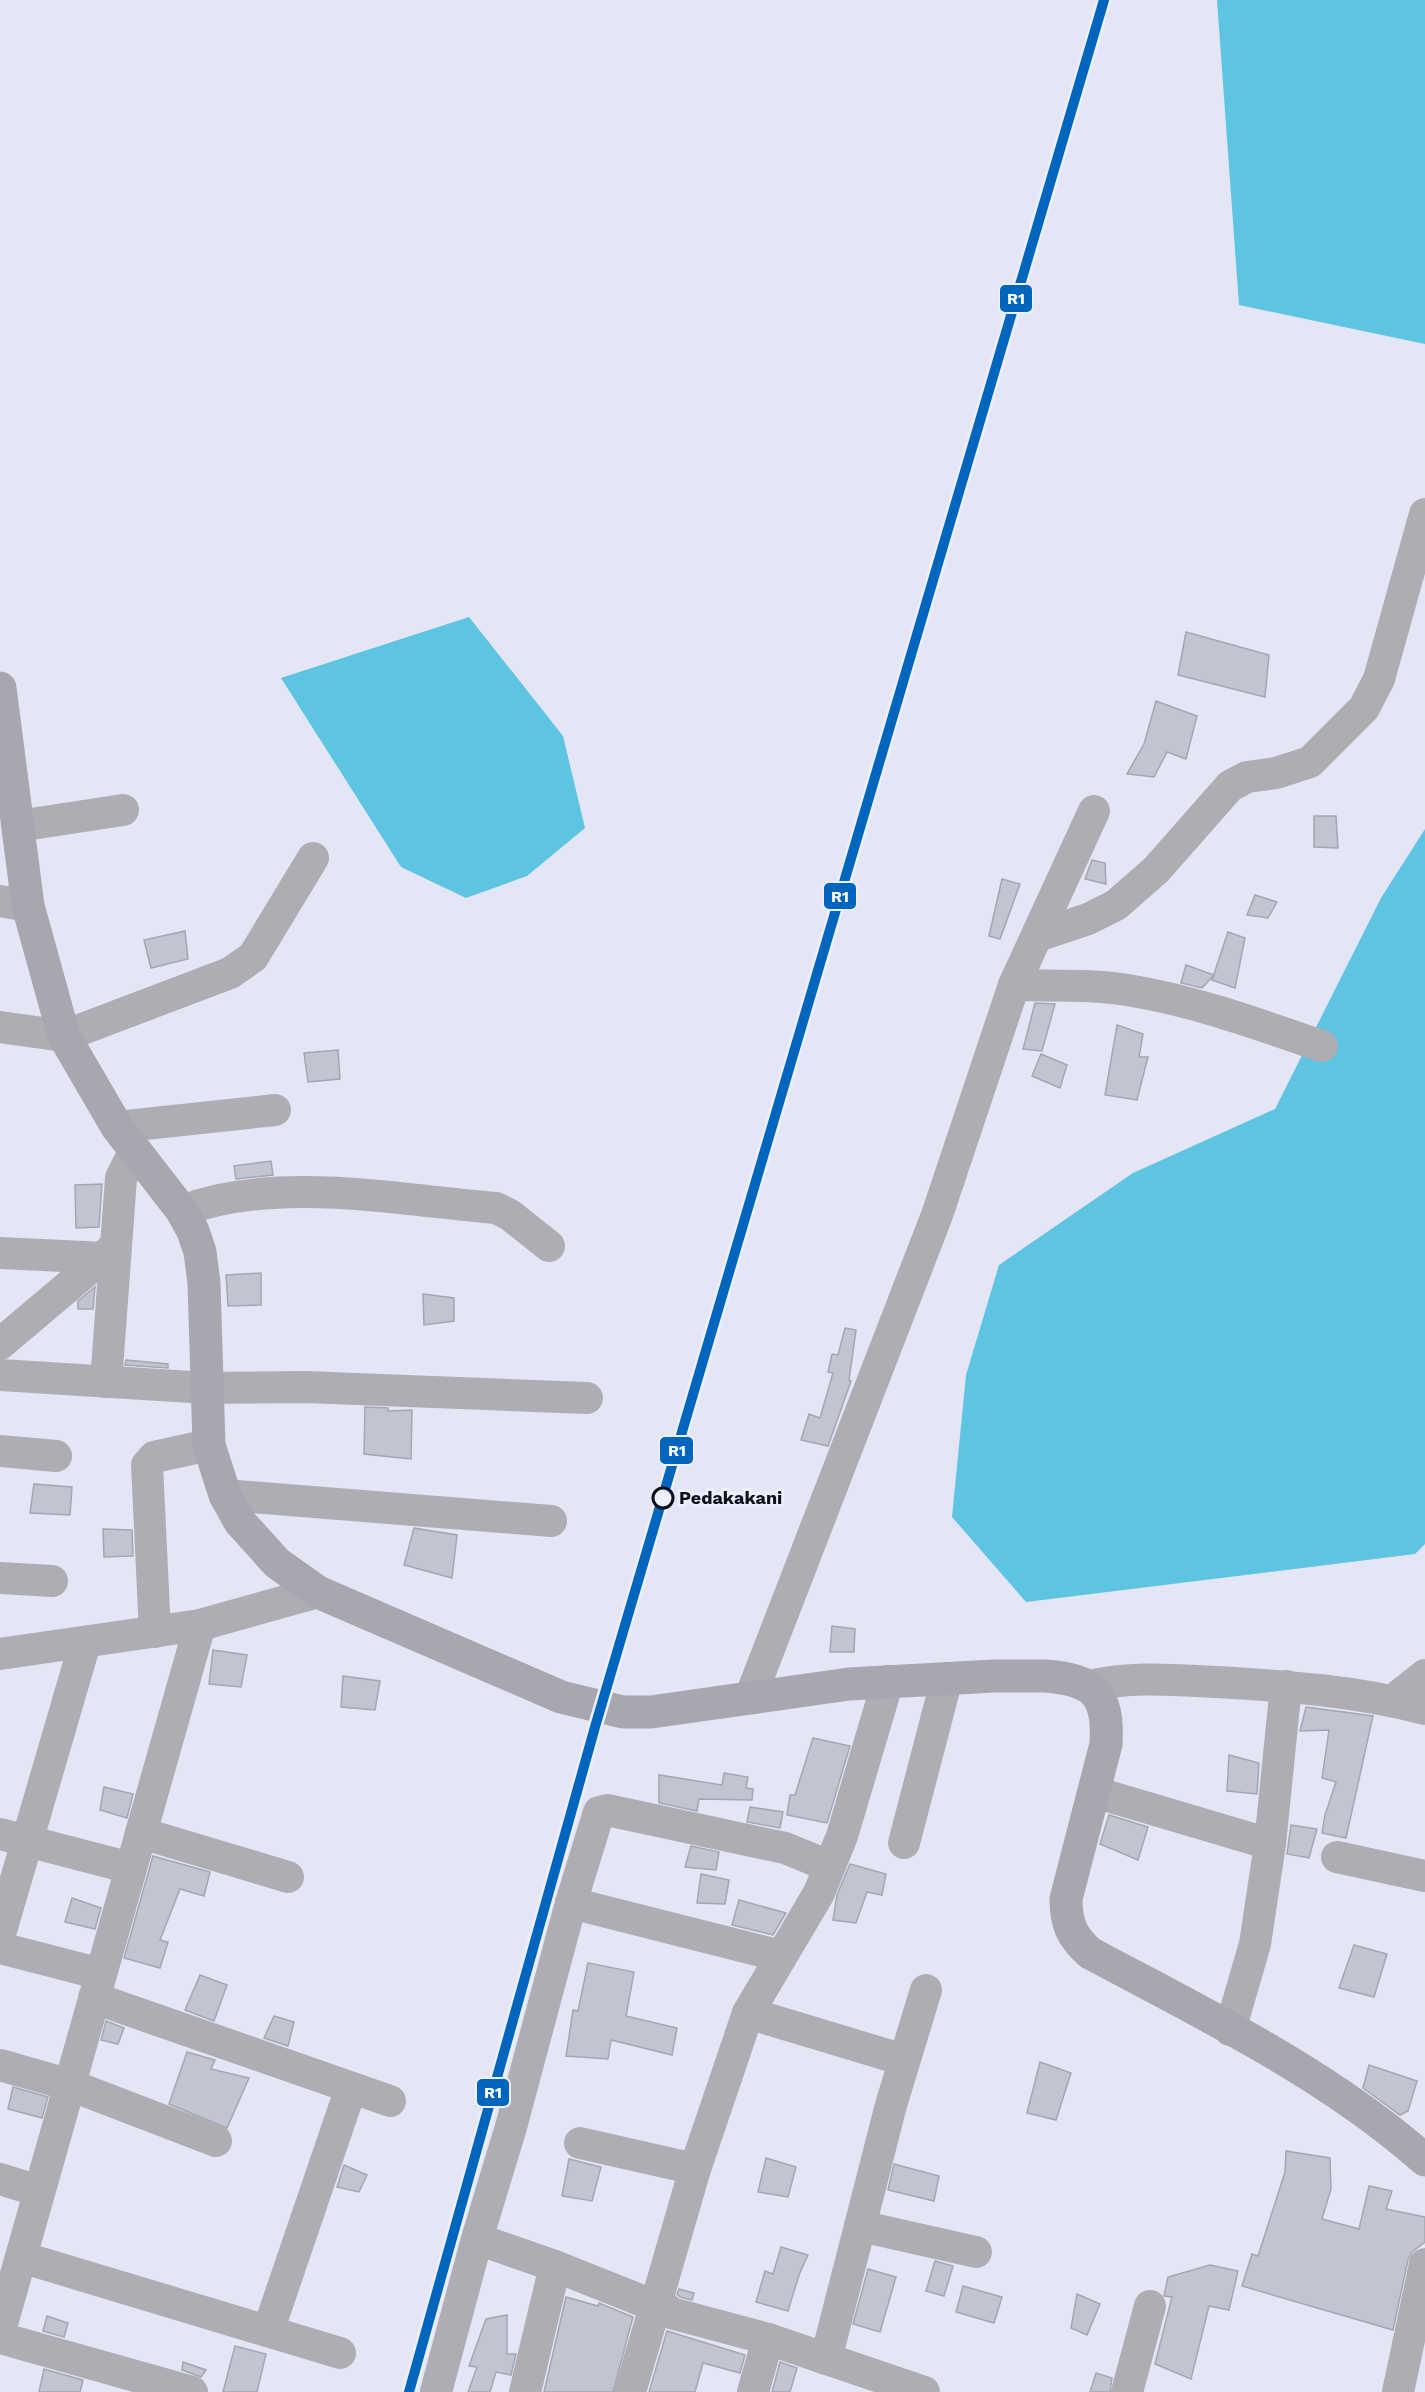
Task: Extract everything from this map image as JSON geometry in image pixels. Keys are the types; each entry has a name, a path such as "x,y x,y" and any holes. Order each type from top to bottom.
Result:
{"main road":[{"path":"0,687 6,778 18,826 14,903 37,946 64,1036 126,1138 182,1211 193,1231 200,1252 204,1283 209,1445 225,1495 255,1541 277,1563 318,1592 561,1697 623,1712 651,1712 888,1681 1046,1676 1071,1678 1090,1686 1099,1696 1107,1724 1106,1744 1066,1899 1066,1918 1077,1942 1090,1953 1230,2030 1372,2115 1425,2160"}],"street":[{"path":"1037,936 1088,919 1116,905 1156,870 1230,786 1247,777 1276,773 1310,762 1364,708 1379,679 1425,514"},
{"path":"18,826 123,810"},
{"path":"750,1698 937,1215 1014,984 1094,811"},
{"path":"0,1027 64,1036 192,990 244,965 253,957 313,858"},
{"path":"1014,984 1130,990 1180,1000 1322,1046"},
{"path":"106,1382 111,1252 126,1138 275,1110"},
{"path":"182,1211 222,1198 287,1193 496,1208 510,1215 549,1246"},
{"path":"0,1253 111,1252"},
{"path":"0,1344 111,1252"},
{"path":"0,1375 207,1388 305,1387 587,1398"},
{"path":"155,1632 147,1465 154,1457 209,1445"},
{"path":"0,1451 56,1456"},
{"path":"225,1495 551,1521"},
{"path":"0,1578 52,1581"},
{"path":"0,1654 200,1625 318,1592"},
{"path":"0,2331 5,2296 21,2257 200,1625"},
{"path":"0,1934 14,1837 85,1643"},
{"path":"1392,1701 1425,1675"},
{"path":"904,1843 947,1678"},
{"path":"1090,1686 1134,1678 1286,1686 1392,1701 1425,1709"},
{"path":"630,2392 695,2169 748,2013 819,1893 842,1836 888,1681"},
{"path":"1230,2030 1255,1944 1270,1844 1286,1686"},
{"path":"1094,1792 1270,1844"},
{"path":"436,2392 477,2239 512,2127 571,1903 597,1815 602,1810 785,1848 829,1866"},
{"path":"141,1833 288,1877"},
{"path":"14,1837 131,1868"},
{"path":"1337,1857 1425,1876"},
{"path":"571,1903 782,1956"},
{"path":"0,1948 390,2102"},
{"path":"826,2359 904,2060 926,1990"},
{"path":"748,2013 904,2060"},
{"path":"0,2065 70,2085 216,2141"},
{"path":"268,2331 351,2088"},
{"path":"580,2143 695,2169"},
{"path":"0,2180 39,2191"},
{"path":"860,2226 976,2252"},
{"path":"477,2239 656,2303 671,2313 768,2339 924,2392"},
{"path":"21,2257 339,2353"},
{"path":"1398,2392 1425,2264"},
{"path":"525,2392 555,2266"},
{"path":"1127,2392 1150,2306"},
{"path":"0,2338 192,2392"},
{"path":"753,2392 768,2339"}],"water":[{"path":"1217,0 1425,0 1425,344 1239,305"},
{"path":"469,617 563,736 585,828 527,876 466,898 401,867 281,678"},
{"path":"1425,829 1425,1544 1415,1554 1026,1602 952,1517 966,1375 999,1265 1133,1173 1275,1109 1381,898"}],"building":[{"path":"1186,632 1269,655 1265,697 1178,675"},
{"path":"1156,701 1197,716 1186,759 1167,752 1154,777 1127,774 1144,744"},
{"path":"1314,816 1336,816 1338,848 1314,847"},
{"path":"1092,860 1105,863 1106,884 1085,879"},
{"path":"1002,879 1020,884 1000,939 989,936"},
{"path":"1255,895 1277,902 1268,918 1247,915"},
{"path":"185,931 188,959 151,968 144,940"},
{"path":"1228,932 1245,938 1235,988 1212,980"},
{"path":"1186,965 1214,975 1202,988 1181,983"},
{"path":"1035,1003 1055,1004 1042,1051 1023,1049"},
{"path":"1117,1025 1143,1034 1139,1057 1148,1057 1137,1100 1105,1095"},
{"path":"338,1050 340,1079 308,1082 304,1053"},
{"path":"1041,1054 1067,1065 1060,1088 1032,1076"},
{"path":"271,1161 273,1175 236,1179 234,1166"},
{"path":"102,1184 99,1227 76,1228 75,1185"},
{"path":"261,1273 261,1305 228,1306 226,1275"},
{"path":"95,1287 93,1309 78,1309 78,1301"},
{"path":"423,1294 454,1298 454,1321 424,1325"},
{"path":"845,1328 856,1330 849,1380 851,1381 828,1446 801,1440 809,1414 820,1418 833,1373 828,1372 832,1354 838,1355"},
{"path":"126,1360 168,1364 168,1368 125,1365"},
{"path":"365,1407 388,1408 388,1411 412,1410 411,1459 364,1454"},
{"path":"34,1484 72,1487 70,1515 30,1513"},
{"path":"414,1528 457,1535 452,1578 404,1565"},
{"path":"103,1529 132,1530 133,1556 104,1557"},
{"path":"832,1626 855,1629 854,1652 830,1652"},
{"path":"213,1650 247,1655 241,1687 209,1684"},
{"path":"343,1676 380,1681 375,1710 341,1707"},
{"path":"1306,1707 1373,1716 1346,1838 1322,1833 1325,1815 1336,1782 1322,1778 1329,1730 1300,1731"},
{"path":"813,1738 850,1746 827,1823 787,1815 790,1795 795,1795"},
{"path":"1229,1755 1259,1763 1257,1794 1227,1791"},
{"path":"724,1773 748,1777 746,1788 753,1789 752,1800 699,1799 697,1811 659,1803 659,1775 722,1785"},
{"path":"104,1787 133,1794 127,1818 100,1810"},
{"path":"750,1807 783,1812 780,1828 747,1822"},
{"path":"1109,1815 1148,1827 1138,1860 1100,1844"},
{"path":"1291,1825 1317,1829 1309,1858 1287,1854"},
{"path":"691,1846 719,1852 716,1870 685,1867"},
{"path":"153,1856 210,1872 204,1896 180,1889 160,1940 168,1942 160,1968 124,1958"},
{"path":"850,1864 886,1874 882,1895 867,1892 856,1923 833,1920 837,1895"},
{"path":"701,1874 729,1880 725,1904 697,1903"},
{"path":"72,1898 101,1908 95,1929 65,1922"},
{"path":"739,1900 786,1913 773,1935 732,1925"},
{"path":"1354,1945 1387,1954 1374,1997 1339,1988"},
{"path":"588,1963 634,1972 626,2016 677,2028 672,2055 611,2040 608,2059 566,2056 573,2010 578,2011"},
{"path":"200,1975 227,1985 214,2021 185,2010"},
{"path":"274,2016 294,2022 288,2046 264,2038"},
{"path":"106,2021 124,2028 118,2044 101,2040"},
{"path":"187,2052 215,2060 211,2069 249,2078 227,2128 169,2104"},
{"path":"1040,2062 1071,2073 1056,2120 1027,2113"},
{"path":"1369,2065 1417,2081 1408,2111 1400,2115 1363,2088"},
{"path":"13,2087 48,2097 42,2118 8,2109"},
{"path":"1286,2151 1330,2158 1331,2189 1322,2219 1359,2229 1369,2186 1392,2191 1386,2209 1425,2217 1425,2242 1412,2252 1408,2260 1393,2330 1242,2286 1252,2254 1258,2256 1285,2172"},
{"path":"766,2158 796,2167 788,2197 758,2192"},
{"path":"569,2159 601,2167 592,2201 562,2196"},
{"path":"894,2164 939,2176 934,2201 888,2190"},
{"path":"344,2165 367,2175 359,2192 337,2187"},
{"path":"781,2247 808,2255 788,2311 756,2302 765,2271 773,2274"},
{"path":"935,2261 953,2266 944,2296 926,2291"},
{"path":"1210,2265 1238,2271 1229,2310 1209,2306 1191,2379 1155,2364 1172,2297 1164,2296 1168,2277"},
{"path":"868,2269 896,2277 880,2332 853,2324"},
{"path":"963,2286 1002,2297 994,2323 956,2312"},
{"path":"679,2289 694,2293 692,2300 680,2297 677,2294"},
{"path":"1077,2294 1100,2304 1087,2335 1071,2328"},
{"path":"566,2297 598,2306 599,2303 633,2317 613,2392 544,2392"},
{"path":"507,2315 507,2354 516,2354 511,2375 496,2372 490,2392 468,2392 477,2367 469,2366 486,2319"},
{"path":"47,2316 68,2323 64,2337 43,2331"},
{"path":"667,2331 745,2355 740,2373 703,2363 695,2392 649,2392"},
{"path":"235,2346 266,2354 257,2392 223,2392"},
{"path":"183,2362 206,2370 201,2377 182,2370"},
{"path":"780,2362 797,2368 790,2392 772,2392"},
{"path":"44,2369 83,2380 80,2392 39,2392"},
{"path":"1096,2373 1112,2378 1110,2392 1090,2392"}],"transit line":[{"name":"R1","path":"409,2392 595,1727 1104,0"}],"place":[{"name":"Pedakakani","path":"663,1498"}]}
